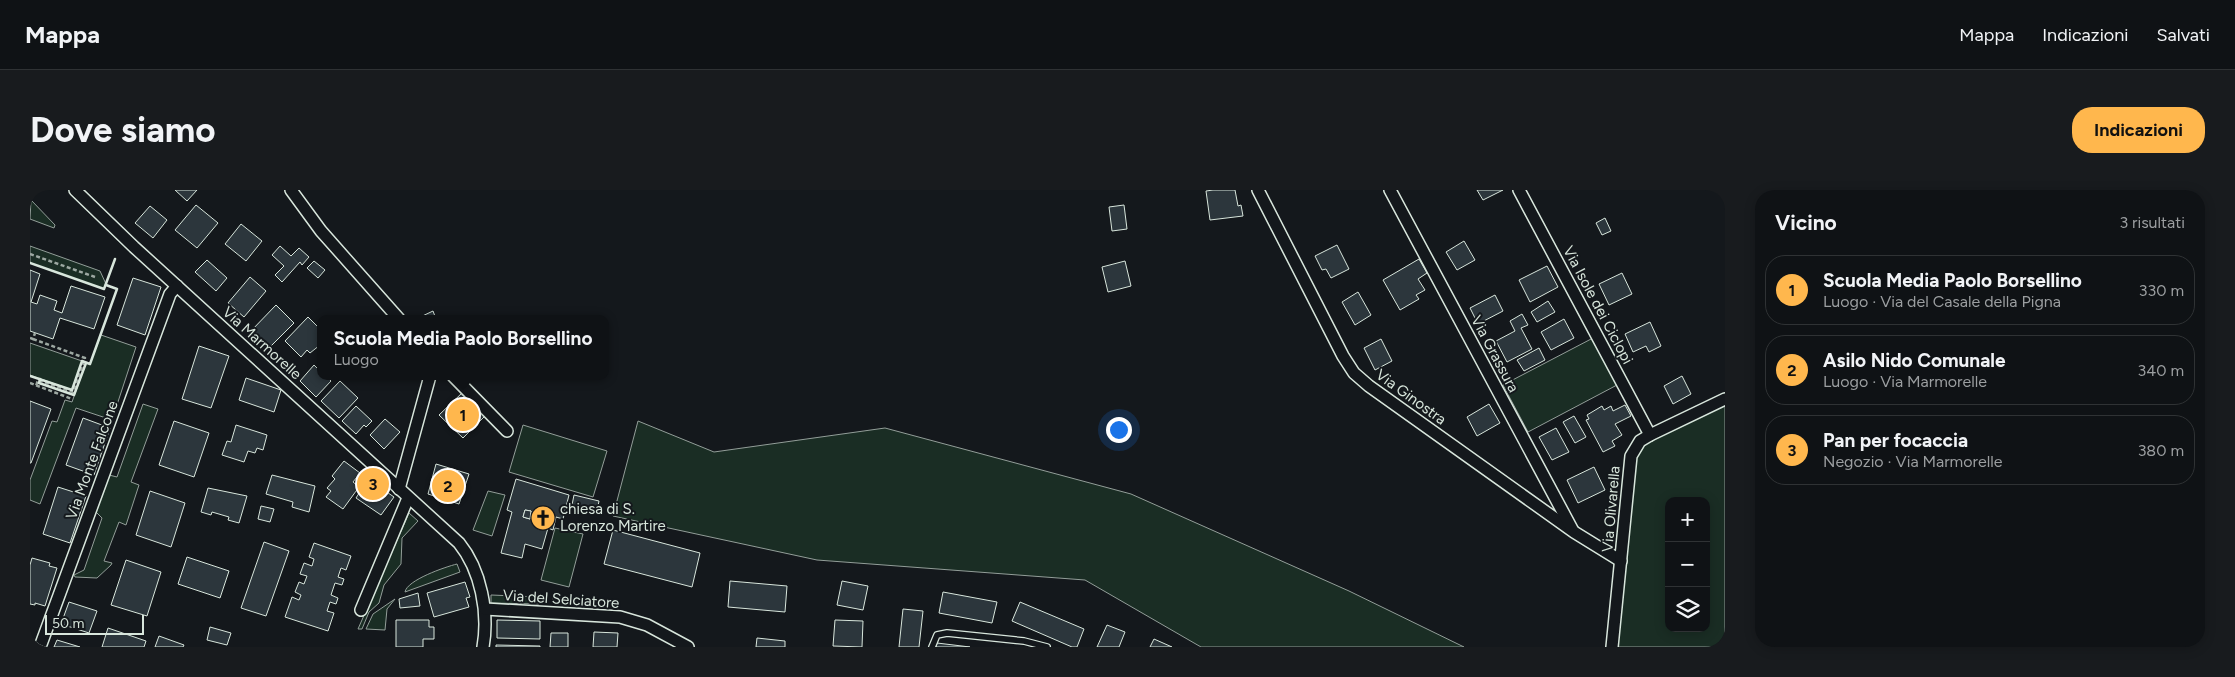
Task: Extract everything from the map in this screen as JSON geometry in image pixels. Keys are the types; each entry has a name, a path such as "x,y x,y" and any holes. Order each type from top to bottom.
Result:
{"street":[{"name":"Via Marmorelle","path":"75,190 465,550 475,573 485,609 486,626 483,647"},
{"path":"290,190 321,231 395,315"},
{"name":"Via Ginostra","path":"1258,190 1343,356 1354,372 1369,386 1574,532 1621,561"},
{"name":"Via Grassura","path":"1390,190 1574,532"},
{"name":"Via Isole dei Ciclopi","path":"1520,190 1650,435"},
{"name":"Via Monte Falcone","path":"40,647 170,294 177,286"},
{"path":"399,489 429,380"},
{"path":"457,380 507,431"},
{"name":"Via Olivarella","path":"1612,647 1631,456 1640,441 1725,399"},
{"path":"361,610 408,498"},
{"name":"Via del Selciatore","path":"485,609 620,617 648,626 688,647"}],"lane":[{"path":"932,647 937,635 947,632 1024,641 1047,647"}],"path":[{"path":"30,254 95,277"},
{"path":"35,333 31,338 85,358 73,392 38,380 36,386"},
{"path":"30,384 72,399"}],"green space":[{"path":"31,200 55,225 54,228 30,219"},
{"path":"30,246 100,271 106,284 104,289 30,263"},
{"path":"101,335 136,347 112,420 76,408 40,504 30,500 30,480 52,421 57,422 65,400 72,402 86,363 90,364"},
{"path":"1593,338 1617,385 1528,432 1503,385"},
{"path":"30,343 82,361 72,390 30,375"},
{"path":"1725,399 1725,647 1607,647 1631,456 1650,435"},
{"path":"143,404 158,409 131,482 139,485 126,525 119,522 104,561 112,563 97,578 75,577 74,575 84,570 102,518 95,511 109,475 117,477"},
{"path":"638,421 714,452 885,428 1131,494 1349,591 1464,647 1201,647 1085,580 817,560 613,516"},
{"path":"523,425 607,451 593,497 509,472"},
{"path":"488,491 505,495 492,536 473,530"},
{"path":"409,513 418,521 402,538 401,564 384,585 379,603 369,612 362,629 358,629"},
{"path":"555,528 583,534 569,587 541,580"},
{"path":"457,564 460,572 405,592 407,587 419,579"},
{"path":"491,595 539,597 539,604 491,603"},
{"path":"395,599 387,609 385,630 366,629 373,614"}],"building":[{"path":"175,190 197,190 187,201"},
{"path":"1235,190 1238,206 1241,205 1243,216 1210,220 1206,191"},
{"path":"1477,190 1503,190 1483,200"},
{"path":"196,205 218,223 197,248 175,230"},
{"path":"1124,205 1127,229 1112,231 1109,207"},
{"path":"150,206 167,220 153,238 135,223"},
{"path":"1605,218 1611,231 1602,235 1596,223"},
{"path":"241,224 262,241 246,261 225,244"},
{"path":"1464,241 1475,260 1457,270 1446,252"},
{"path":"1337,245 1349,269 1331,278 1326,269 1322,270 1315,256"},
{"path":"280,246 291,256 299,248 309,257 302,265 300,262 282,282 275,275 284,266 272,255"},
{"path":"1419,259 1427,273 1418,279 1425,290 1416,295 1419,299 1400,310 1383,280"},
{"path":"207,260 227,278 216,291 195,272"},
{"path":"314,261 325,270 318,278 307,268"},
{"path":"1125,261 1131,286 1108,292 1102,267"},
{"path":"1547,266 1558,287 1530,302 1519,280"},
{"path":"30,270 40,274 31,302 37,304 40,295 57,301 54,310 62,313 71,286 105,297 94,329 60,318 53,339 30,331"},
{"path":"1622,273 1632,294 1609,305 1599,284"},
{"path":"250,277 266,291 244,317 228,303"},
{"path":"133,278 161,287 145,335 117,325"},
{"path":"1358,292 1371,315 1355,325 1342,302"},
{"path":"1495,295 1503,311 1478,324 1470,308"},
{"path":"1548,301 1555,312 1537,322 1531,312"},
{"path":"276,305 294,323 268,349 250,332"},
{"path":"433,311 434,315 424,315"},
{"path":"1522,314 1528,325 1521,328 1532,349 1507,362 1496,341 1515,331 1510,321"},
{"path":"308,317 317,326 317,347 310,353 307,350 301,357 285,341"},
{"path":"1564,319 1574,338 1551,350 1541,332"},
{"path":"1650,322 1661,346 1649,352 1646,346 1633,352 1625,334"},
{"path":"1381,339 1392,361 1375,370 1364,348"},
{"path":"199,346 229,356 211,408 182,399"},
{"path":"1539,348 1545,360 1524,371 1517,360"},
{"path":"314,365 317,368 317,380 331,381 316,397 300,381"},
{"path":"1682,376 1691,394 1673,404 1664,386"},
{"path":"246,378 281,390 274,412 239,400"},
{"path":"340,381 358,398 339,418 321,401"},
{"path":"463,392 486,415 463,438 439,415"},
{"path":"30,401 51,409 31,463 30,463"},
{"path":"1489,404 1500,423 1477,436 1467,417"},
{"path":"1625,405 1631,416 1615,424 1622,435 1612,441 1615,446 1603,452 1586,420 1589,419 1587,415 1602,406 1604,410 1611,406 1613,411"},
{"path":"356,406 372,421 366,427 364,425 356,434 342,421"},
{"path":"1574,416 1586,437 1575,443 1563,422"},
{"path":"83,418 110,428 94,475 66,465"},
{"path":"385,419 400,432 384,449 370,435"},
{"path":"174,421 209,433 194,477 159,465"},
{"path":"236,425 267,435 263,450 257,448 255,453 248,451 244,462 222,455 227,441 231,442"},
{"path":"1556,428 1569,452 1552,460 1539,437"},
{"path":"344,461 360,473 353,482 359,487 343,509 326,497 331,491 327,488 335,479 332,476"},
{"path":"436,464 469,474 459,504 428,494"},
{"path":"1594,467 1605,490 1578,503 1567,480"},
{"path":"272,475 315,486 309,512 292,507 293,502 266,494"},
{"path":"368,479 394,497 381,515 356,498"},
{"name":"chiesa di S. Lorenzo Martire","path":"516,479 569,495 563,519 556,517 553,530 548,528 542,549 525,544 522,558 501,553 512,512 507,510","holes":["525,510 531,511 530,519 523,517"]},
{"path":"58,487 86,496 70,543 43,534"},
{"path":"208,488 247,496 239,523 228,520 229,517 212,512 211,515 201,512"},
{"path":"150,491 185,503 171,547 136,535"},
{"path":"574,495 599,501 597,511 572,505"},
{"path":"261,506 274,509 270,522 258,519"},
{"path":"525,510 531,511 530,519 523,517"},
{"path":"613,530 700,553 692,587 604,564"},
{"path":"264,542 289,551 266,616 241,608"},
{"path":"314,543 351,556 346,570 341,568 338,577 344,579 342,585 335,583 331,595 338,598 336,604 330,602 327,611 334,613 328,631 285,617 292,597 299,600 301,595 295,592 299,582 304,584 307,576 300,574 304,563 312,566 314,559 309,557"},
{"path":"187,557 229,571 220,598 178,584"},
{"path":"32,558 50,563 49,566 57,568 45,606 35,603 35,605 30,604 30,565"},
{"path":"126,560 161,572 147,616 111,605"},
{"path":"730,581 787,586 785,612 728,607"},
{"path":"842,581 868,586 863,610 837,605"},
{"path":"465,582 470,597 466,598 469,607 434,617 427,593"},
{"path":"943,592 997,602 992,623 939,613"},
{"path":"418,593 420,606 400,608 399,599"},
{"path":"553,597 567,597 567,604 553,603"},
{"path":"69,602 97,611 89,633 61,624"},
{"path":"1020,602 1084,629 1077,647 1072,647 1012,621"},
{"path":"903,609 923,611 919,647 899,647"},
{"path":"396,620 429,620 429,627 434,627 434,639 423,639 423,647 396,647"},
{"path":"497,620 540,621 540,639 497,638"},
{"path":"835,620 863,621 862,647 833,646"},
{"path":"1107,625 1125,632 1119,647 1097,647"},
{"path":"210,627 231,633 227,645 207,640"},
{"path":"108,628 146,641 144,647 102,647"},
{"path":"594,632 618,633 617,647 593,647"},
{"path":"551,633 568,633 568,647 550,647"},
{"path":"159,636 184,645 183,647 155,647"},
{"path":"757,638 785,641 785,647 756,647"},
{"path":"1154,639 1172,647 1150,647"},
{"path":"57,640 80,647 54,647"},
{"path":"937,643 970,647 936,647"},
{"path":"496,645 540,646 540,647 496,647"}],"wall":[{"path":"30,263 104,289 115,259"},
{"path":"30,376 72,390 82,361 90,364 117,289 106,285"},
{"path":"40,379 39,383 74,395 86,363"}],"place":[{"name":"Scuola Media Paolo Borsellino","path":"463,415"},
{"name":"Pan per focaccia","path":"373,484"},
{"name":"Asilo Nido Comunale","path":"448,486"},
{"name":"chiesa di S. Lorenzo Martire","path":"543,518"}]}
